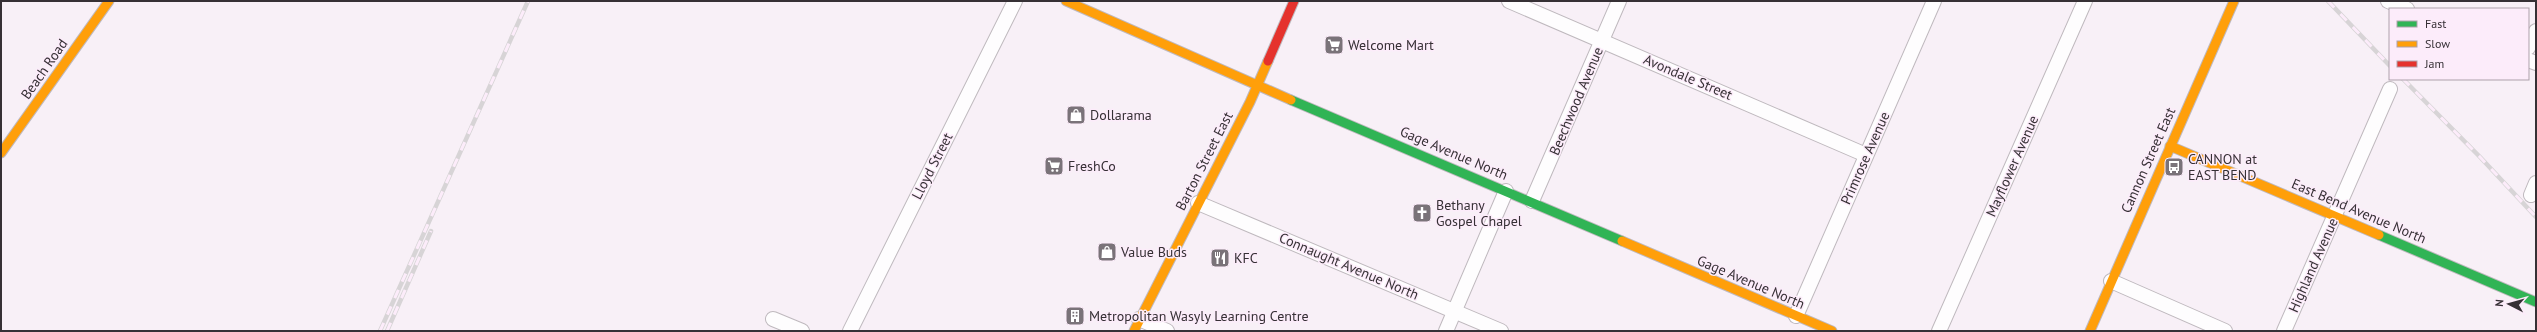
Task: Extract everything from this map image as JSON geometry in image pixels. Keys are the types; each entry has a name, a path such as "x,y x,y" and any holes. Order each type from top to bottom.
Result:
{"main road":[{"name":"Beach Road","path":"1,153 109,1"},
{"name":"Gage Avenue North","path":"1066,1 1832,331"},
{"name":"Barton Street East","path":"1136,325 1258,84 1294,1"},
{"name":"Cannon Street East","path":"2090,331 2234,1"},
{"name":"East Bend Avenue North","path":"2170,146 2536,302"}],"street":[{"name":"Lloyd Street","path":"850,331 1015,1"},
{"name":"Avondale Street","path":"1509,1 1866,155"},
{"name":"Beechwood Avenue","path":"1532,201 1619,1"},
{"name":"Primrose Avenue","path":"1796,316 1934,1"},
{"name":"Mayflower Avenue","path":"1939,331 2085,1"},
{"path":"2388,1 2405,8"},
{"path":"2529,46 2536,30"},
{"name":"Highland Avenue","path":"2284,331 2390,89"},
{"path":"1446,331 1506,190"},
{"name":"Connaught Avenue North","path":"1198,203 1501,331"},
{"path":"2111,281 2226,331"},
{"path":"773,319 802,331"},
{"path":"1136,325 1166,331"}],"railway":[{"path":"380,331 528,1"},
{"path":"2328,1 2389,65"},
{"path":"2404,80 2480,157 2536,217"},
{"path":"387,331 431,231"}],"traffic: fast":[{"path":"1291,100 1622,241"},
{"path":"2379,235 2536,302"}],"traffic: slow":[{"path":"1,153 109,1"},
{"path":"1066,1 1291,100"},
{"path":"2090,331 2234,1"},
{"path":"1134,331 1250,102 1268,61"},
{"path":"2170,146 2379,235"},
{"path":"1622,241 1832,331"}],"traffic: jam":[{"path":"1268,61 1294,1"}],"place":[{"name":"Welcome Mart","path":"1334,45"},
{"name":"Dollarama","path":"1076,115"},
{"name":"FreshCo","path":"1054,166"},
{"name":"CANNON at EAST BEND","path":"2174,167"},
{"name":"Bethany Gospel Chapel","path":"1422,213"},
{"name":"Value Buds","path":"1107,252"},
{"name":"KFC","path":"1220,258"},
{"name":"Metropolitan Wasyly Learning Centre","path":"1075,316"}]}
